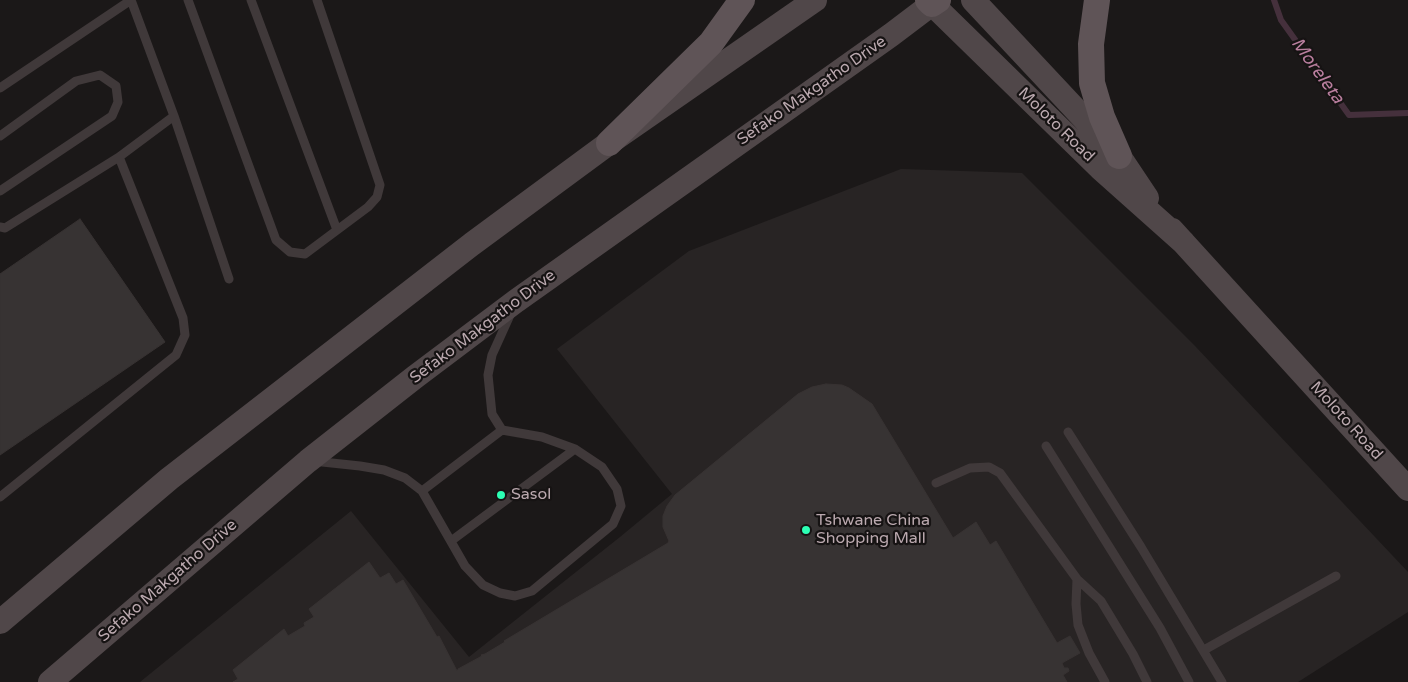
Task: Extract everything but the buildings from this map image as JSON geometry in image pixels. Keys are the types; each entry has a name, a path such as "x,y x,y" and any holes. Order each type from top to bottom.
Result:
{"main road":[{"path":"609,142 711,43 742,0"},
{"path":"0,622 169,479 472,244 609,142 815,0"},
{"name":"Moloto Road","path":"973,0 1119,156 1143,192 1183,242 1408,488"},
{"path":"1097,0 1091,44 1092,82 1102,117 1119,156"},
{"name":"Moloto Road","path":"933,1 1100,168 1183,242"},
{"name":"Sefako Makgatho Drive","path":"50,682 308,461 415,377 516,301 891,35 933,1"}],"lane":[{"path":"0,88 131,0 174,116 229,279"},
{"path":"188,0 276,240 290,252 305,254 368,207 377,197 380,185 318,0"},
{"path":"251,0 336,230"},
{"path":"0,136 76,81 100,75 116,86 118,102 112,116 0,191"},
{"path":"2,229 119,157 174,116"},
{"path":"0,498 176,355 185,335 183,318 119,157"},
{"path":"502,430 492,414 488,375 492,355 516,301"},
{"path":"308,461 384,470 405,478 422,491 465,566 484,585 500,593 515,596 532,591 613,524 621,506 618,489 602,467 575,449 542,437 502,430 422,491"},
{"path":"1068,432 1222,682"},
{"path":"1046,446 1160,628 1189,682"},
{"path":"452,541 575,449"},
{"path":"936,483 970,468 990,467 1000,472 1077,579 1101,601 1133,654 1147,682"},
{"path":"1204,650 1336,576"},
{"path":"1077,579 1076,604 1078,625 1090,653 1106,682"}],"shaded area":[{"path":"901,169 1022,173 1195,346 1408,572 1408,612 1298,682 140,682 351,511 469,657 672,494 557,349 689,251"}],"waterway":[{"name":"Moreleta","path":"1274,0 1281,20 1349,115 1408,113"}],"place":[{"name":"Sasol","path":"501,495"},
{"name":"Tshwane China Shopping Mall","path":"806,530"}]}
